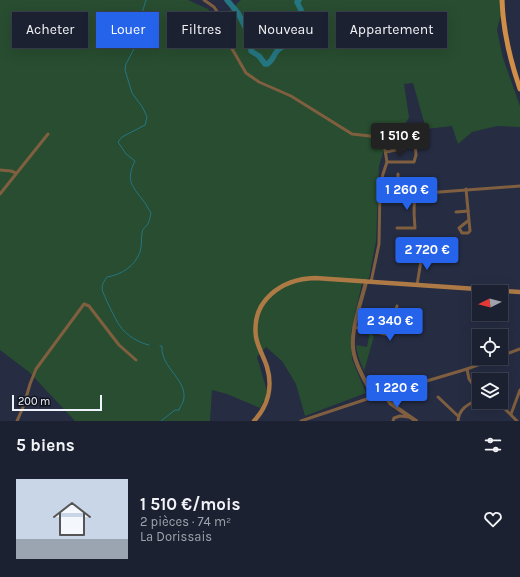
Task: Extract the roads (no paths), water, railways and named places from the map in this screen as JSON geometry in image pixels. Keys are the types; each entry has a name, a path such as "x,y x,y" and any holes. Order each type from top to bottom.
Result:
{"main road":[{"path":"502,0 503,20 507,45 519,81 520,90"},
{"path":"254,421 263,409 269,393 269,375 256,337 256,327 261,309 270,294 287,283 304,278 520,292"}],"street":[{"path":"204,0 214,7 218,13 231,47 246,72 260,82 291,96 352,134 370,136 381,140 384,144 387,162 380,188 379,244 369,282 354,327 352,343 354,355 373,397"},
{"path":"0,194 48,134"},
{"path":"386,152 405,148 415,142 416,156 414,162 387,162"},
{"path":"0,170 11,171 16,174"},
{"path":"398,174 398,199 415,200"},
{"path":"398,193 520,186"},
{"path":"466,189 468,212 469,220 470,231 468,233 462,232 459,228 469,220"},
{"path":"396,228 415,228 415,200 417,193"},
{"path":"456,212 468,212"},
{"path":"417,285 422,256"},
{"path":"17,421 36,369 84,304 89,306 119,345 136,360"},
{"path":"354,327 389,335 397,306"},
{"path":"508,353 520,349"},
{"path":"301,421 478,365"},
{"path":"467,369 472,382"},
{"path":"511,414 520,390"},
{"path":"384,394 390,403 416,421"},
{"path":"438,397 458,416"},
{"path":"458,421 458,416 465,406 472,402"},
{"path":"505,409 517,421"},
{"path":"393,421 394,418 400,416 411,417"}],"waterway":[{"path":"146,0 139,23 139,33 136,45 126,64 125,70 132,93 143,108 147,117 145,125 122,137 118,142 126,154 135,161 130,177 131,182 151,213 148,223 142,232 141,250 135,262 122,272 107,277 103,283 102,289 118,323 123,329 133,338 149,345"},
{"path":"227,0 238,13 248,33 251,40 251,51 259,56 265,64 271,61 277,51 299,36 295,27 289,22 292,18 301,13 297,2 299,0"},
{"path":"160,346 162,346 165,361 179,381 184,394 183,402 179,410 175,410 161,421"}]}
